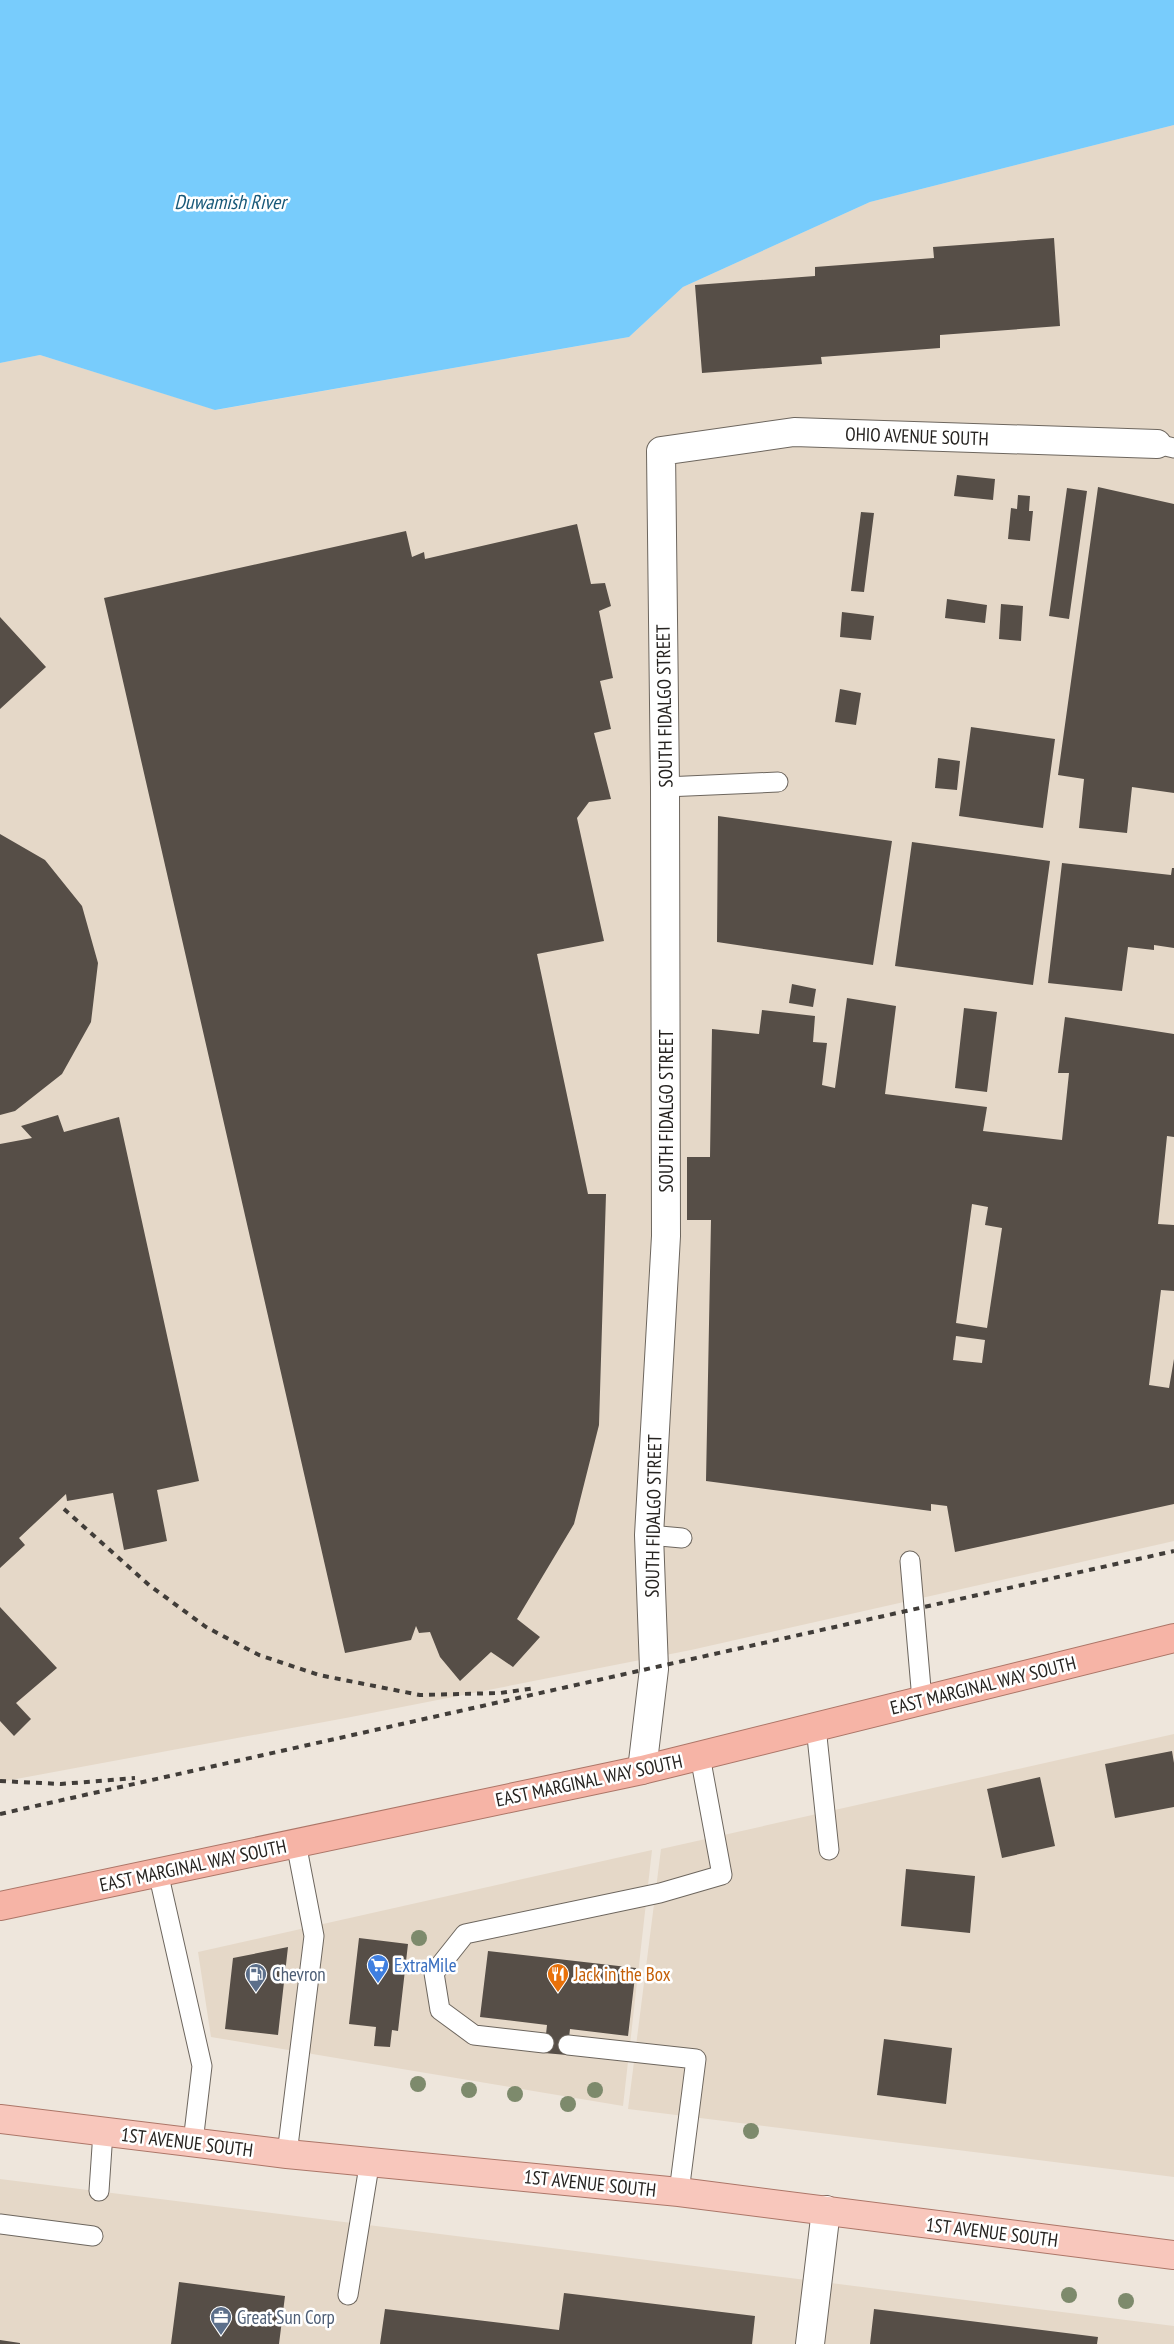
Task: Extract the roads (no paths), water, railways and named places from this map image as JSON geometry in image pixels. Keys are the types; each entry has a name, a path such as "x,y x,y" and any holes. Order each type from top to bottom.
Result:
{"highway":[{"name":"EAST MARGINAL WAY SOUTH","path":"0,1906 642,1770 1174,1638"}],"main road":[{"name":"1ST AVENUE SOUTH","path":"1,2118 287,2154 370,2160 679,2192 1174,2255"}],"street":[{"name":"OHIO AVENUE SOUTH","path":"661,451 794,432 1165,446"},
{"name":"SOUTH FIDALGO STREET","path":"642,1770 654,1669 649,1535 666,1236 665,786 661,451"},
{"path":"810,2344 826,2210"}],"lane":[{"path":"665,786 778,782"},
{"path":"649,1535 682,1538"},
{"path":"910,1561 922,1700"},
{"path":"816,1727 829,1850"},
{"path":"544,2043 474,2035 440,2010 434,1973 465,1934 660,1893 722,1875 700,1756"},
{"path":"287,2154 314,1936 296,1843"},
{"path":"158,1872 202,2066 193,2142"},
{"path":"568,2045 696,2059 679,2192"},
{"path":"99,2192 103,2132"},
{"path":"348,2295 370,2160"},
{"path":"0,2224 93,2236"}],"water":[{"name":"Duwamish River","path":"0,0 1174,0 1174,125 870,202 683,287 629,337 215,410 40,355 0,363"}],"railway":[{"path":"64,1509 149,1585 206,1627 259,1655 319,1675 420,1695 500,1693 536,1688"},
{"path":"0,1814 1174,1551"},
{"path":"0,1781 61,1784 135,1778"}],"place":[{"name":"ExtraMile","path":"378,1984"},
{"name":"Chevron","path":"256,1993"},
{"name":"Jack in the Box","path":"558,1993"},
{"name":"Great Sun Corp","path":"221,2336"}]}
